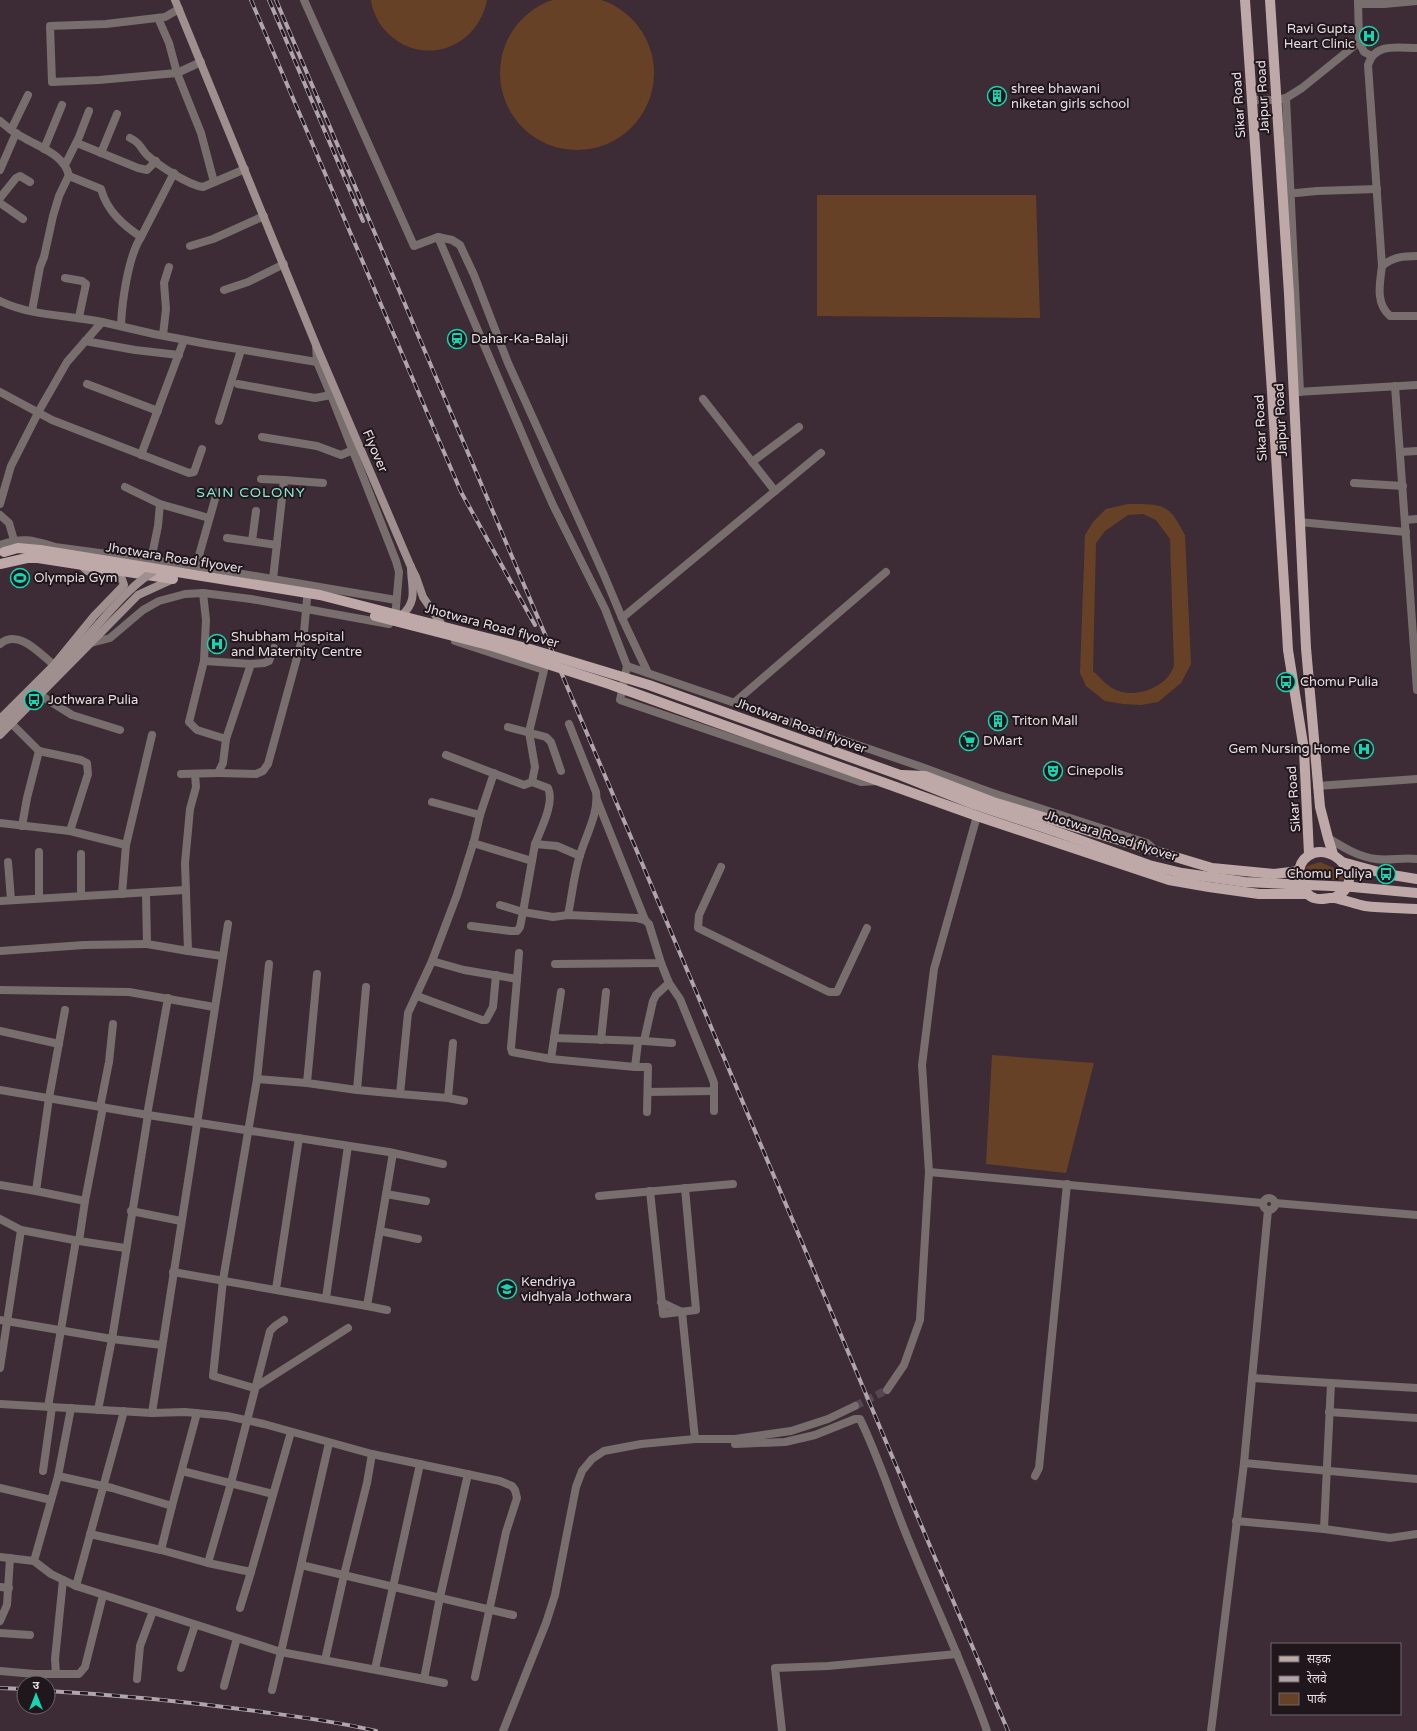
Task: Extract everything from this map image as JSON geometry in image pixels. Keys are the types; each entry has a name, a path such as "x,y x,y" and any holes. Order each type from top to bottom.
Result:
{"main road":[{"name":"Flyover","path":"175,0 316,345 416,576 423,597 442,625"},
{"name":"Sikar Road","path":"1246,0 1288,650 1304,750 1310,854"},
{"name":"Jaipur Road","path":"1270,0 1281,99 1287,194 1297,392 1299,522 1306,648 1317,786 1320,807 1328,838"},
{"path":"1,550 25,547 39,554"},
{"path":"2,564 39,554"},
{"name":"Jhotwara Road flyover","path":"39,554 64,554 312,593 442,625 530,649 649,685 900,775 972,804 1060,833 1149,865 1182,873 1245,882 1353,887 1417,893"},
{"name":"Jhotwara Road flyover","path":"39,554 92,566 295,596 492,646 609,684 977,816 1169,880 1211,888 1259,894 1308,894"},
{"path":"0,719 54,665 94,616 124,585 122,579 86,571 80,564"},
{"name":"Flyover","path":"402,616 413,602 411,567"},
{"path":"0,727 58,668 119,600 137,582 157,569"},
{"path":"0,735 138,595 173,579"},
{"name":"Jhotwara Road flyover","path":"900,775 925,776 993,802 1212,868 1274,874 1299,871"},
{"path":"1328,838 1333,854 1342,862 1348,872 1348,883 1345,890 1334,898"},
{"path":"1333,854 1322,852 1310,854 1302,861 1299,871 1299,881 1301,887 1308,894 1315,898 1334,898 1365,906 1417,909"},
{"path":"1342,862 1386,874 1417,879"}],"street":[{"path":"304,0 414,246 438,237 452,240 460,245 474,275 508,363 648,673"},
{"path":"1372,56 1364,52 1359,42 1358,2 1384,4 1417,1"},
{"path":"179,9 164,18 106,24 50,26 52,82 100,80 177,73 201,62"},
{"path":"158,18 173,54 177,73 201,133 214,182"},
{"path":"1252,100 1281,99 1302,88 1359,42"},
{"path":"1417,48 1387,48 1378,50 1372,56 1368,65 1382,266 1379,286 1381,303 1384,311 1390,316 1417,316"},
{"path":"0,170 28,95"},
{"path":"44,149 62,104"},
{"path":"65,165 89,111"},
{"path":"102,153 117,114"},
{"path":"0,121 13,132 62,161 69,176 101,189 103,197 110,210 123,225 141,237"},
{"path":"130,138 139,142 147,154 156,161 198,186 203,186 245,169"},
{"path":"76,143 138,168 147,170 156,161"},
{"path":"121,326 128,277 136,247 174,173"},
{"path":"32,311 40,266 44,257 58,196 69,174"},
{"path":"0,198 18,176 30,182"},
{"path":"1287,194 1377,189"},
{"path":"0,203 23,219"},
{"path":"190,246 213,239 264,216"},
{"path":"438,237 553,505 605,609 627,666 620,700 861,782 880,781"},
{"path":"1382,266 1389,259 1401,256 1417,256"},
{"path":"224,290 248,282 284,264"},
{"path":"163,335 166,308 164,283 169,267"},
{"path":"65,278 82,281 86,284 79,317"},
{"path":"0,301 12,307 32,311 79,317 184,340 316,362"},
{"path":"0,504 11,466 38,413 67,362 102,322"},
{"path":"85,340 135,350 179,355"},
{"path":"140,455 184,340"},
{"path":"316,345 316,362 331,395 396,561 399,572 394,625"},
{"path":"219,421 241,350"},
{"path":"87,384 158,411"},
{"path":"238,384 315,398 331,395"},
{"path":"1297,392 1417,385"},
{"path":"1395,386 1417,690"},
{"path":"0,392 38,413 140,455 192,473 194,472 202,449"},
{"path":"703,399 775,491"},
{"path":"752,462 799,427"},
{"path":"262,437 316,446 341,455 353,450"},
{"path":"1400,452 1417,451"},
{"path":"622,618 821,453"},
{"path":"261,479 323,483"},
{"path":"273,579 284,480"},
{"path":"1354,483 1403,486"},
{"path":"125,487 160,504 210,518"},
{"path":"196,566 217,492"},
{"path":"151,560 158,526 160,504"},
{"path":"252,541 256,511"},
{"path":"0,515 9,523 15,540 18,559"},
{"path":"1405,520 1417,519"},
{"path":"1299,522 1406,532"},
{"path":"227,538 277,545"},
{"path":"1,550 15,540 33,540 55,547 196,566 396,600"},
{"path":"735,702 886,572"},
{"path":"180,774 256,774 263,771 268,764 304,632 309,585"},
{"path":"202,593 206,620 204,661 189,722 197,730 226,739"},
{"path":"91,643 110,638 143,610 159,601 185,594 202,593 306,608 394,625 458,642 544,670 529,732 535,767 532,782"},
{"path":"605,609 616,604"},
{"path":"0,644 5,640 18,639 29,644 54,665"},
{"path":"204,661 251,664 264,663 269,661 274,648"},
{"path":"218,773 222,763 226,739 251,664"},
{"path":"627,666 911,763 990,792 1147,843 1157,851"},
{"path":"40,695 72,715 120,730"},
{"path":"12,724 39,751 81,760 87,763 88,774 70,831"},
{"path":"569,724 645,920 649,924 669,983 680,999 711,1075 714,1084 714,1111"},
{"path":"508,727 546,737 551,742 561,771"},
{"path":"122,894 126,845 152,735"},
{"path":"22,826 26,798 39,751"},
{"path":"446,755 524,785 532,782 548,788 551,794 550,802 535,844 520,927 517,931 511,932 471,926"},
{"path":"400,1094 408,1013 432,961 457,895 494,773"},
{"path":"188,951 185,863 190,809 196,787 195,774"},
{"path":"1317,786 1417,779"},
{"path":"568,915 580,856 595,810 597,799"},
{"path":"432,802 480,816"},
{"path":"887,1390 904,1365 920,1320 929,1172 922,1065 934,969 977,816"},
{"path":"0,823 70,831 126,845"},
{"path":"1328,838 1361,856 1378,860 1405,858 1417,859"},
{"path":"474,843 532,861"},
{"path":"535,844 557,846 580,856"},
{"path":"39,852 39,898"},
{"path":"81,854 81,896"},
{"path":"8,862 11,900"},
{"path":"721,867 699,915 698,928 830,992 837,992 867,928"},
{"path":"0,900 185,890"},
{"path":"146,892 147,944"},
{"path":"500,905 523,912 553,917 568,915 638,918 645,920"},
{"path":"152,1413 214,1006 228,924"},
{"path":"0,951 84,945 147,944 222,956"},
{"path":"519,953 511,1048 512,1052 551,1059 648,1067 648,1112"},
{"path":"432,961 464,970 518,979"},
{"path":"555,964 661,963"},
{"path":"269,964 257,1079 223,1280 213,1376 254,1388 348,1328"},
{"path":"307,1083 317,974"},
{"path":"417,996 482,1020 486,1020 493,1007 496,975"},
{"path":"635,1067 653,1001 656,995 669,983"},
{"path":"357,1090 366,987"},
{"path":"0,990 129,992 214,1006"},
{"path":"551,1059 561,992"},
{"path":"601,1040 606,992"},
{"path":"98,1410 112,1339 131,1211 168,998"},
{"path":"36,1191 49,1098 65,1010"},
{"path":"43,1471 50,1407 62,1330 109,1062 113,1024"},
{"path":"0,1031 59,1044"},
{"path":"554,1038 672,1043"},
{"path":"448,1098 453,1043"},
{"path":"257,1079 307,1083 357,1090 448,1098 464,1101"},
{"path":"0,1091 393,1153 443,1164"},
{"path":"648,1092 714,1091"},
{"path":"276,1290 299,1138"},
{"path":"326,1298 348,1146"},
{"path":"367,1306 393,1153"},
{"path":"929,1172 1262,1202 1269,1198 1273,1199 1275,1203 1417,1215"},
{"path":"599,1196 733,1184"},
{"path":"1035,1476 1039,1468 1067,1184"},
{"path":"0,1188 36,1191 85,1201"},
{"path":"650,1191 662,1314 696,1310 685,1188"},
{"path":"386,1194 426,1201"},
{"path":"1262,1202 1264,1208 1268,1210"},
{"path":"1268,1210 1273,1208 1275,1203"},
{"path":"1211,1731 1244,1463 1268,1210"},
{"path":"131,1211 181,1221"},
{"path":"2,1221 21,1230 125,1248"},
{"path":"0,1368 4,1321 21,1230"},
{"path":"380,1231 418,1239"},
{"path":"173,1272 387,1310"},
{"path":"682,1312 695,1439"},
{"path":"208,1563 231,1483 254,1388 270,1332 275,1326 284,1320"},
{"path":"4,1321 112,1339 162,1345"},
{"path":"1252,1378 1417,1388"},
{"path":"1324,1529 1331,1383"},
{"path":"0,1404 152,1413 197,1413 227,1416 247,1420 372,1454 500,1481 512,1486 515,1490 517,1498 506,1532 475,1677"},
{"path":"503,1731 546,1623 555,1595 576,1487 582,1471 592,1458 604,1451 641,1444 695,1439 735,1438 791,1431 828,1419 855,1406"},
{"path":"34,1560 58,1476 71,1408"},
{"path":"76,1586 124,1411"},
{"path":"1329,1412 1417,1418"},
{"path":"161,1550 197,1413"},
{"path":"735,1444 785,1442 815,1435 855,1419 860,1419 902,1524 973,1691 986,1731"},
{"path":"240,1608 291,1432"},
{"path":"272,1690 330,1443"},
{"path":"325,1660 344,1575 367,1484 372,1454"},
{"path":"1244,1463 1417,1479"},
{"path":"375,1669 420,1464"},
{"path":"182,1471 273,1494"},
{"path":"424,1679 440,1597 468,1474"},
{"path":"58,1476 103,1486 172,1506"},
{"path":"0,1488 51,1500"},
{"path":"1236,1521 1324,1529 1390,1538 1417,1534"},
{"path":"90,1534 251,1572"},
{"path":"0,1557 34,1560 51,1574 76,1586 281,1652 444,1683"},
{"path":"0,1622 7,1605 10,1558"},
{"path":"301,1566 393,1586 513,1615"},
{"path":"56,1674 55,1660 63,1580"},
{"path":"0,1587 9,1588"},
{"path":"0,1671 79,1674 85,1667 103,1595"},
{"path":"137,1679 140,1646 153,1611"},
{"path":"181,1668 195,1625"},
{"path":"0,1633 30,1635"},
{"path":"224,1686 237,1638"},
{"path":"782,1731 775,1668 828,1666 957,1654"}],"green space":[{"path":"555,-1 599,-1 626,13 637,24 645,37 651,51 654,65 654,81 651,95 637,122 626,133 613,141 599,147 585,150 569,150 555,147 528,133 517,122 509,109 503,95 500,81 500,65 503,51 517,24 534,9"},
{"path":"371,0 487,0 481,18 471,32 459,42 444,48 428,51 412,48 397,41 383,28 379,22"},
{"path":"817,195 1036,195 1040,318 817,316"},
{"path":"1128,504 1148,504 1162,507 1172,514 1185,535 1191,664 1181,683 1158,702 1141,705 1105,701 1086,686 1080,673 1085,535 1093,522 1106,509","holes":["1143,514 1156,520 1170,539 1174,666 1165,680 1153,688 1140,692 1125,693 1109,686 1093,671 1096,543 1105,531 1128,515"]},
{"path":"1320,862 1363,880 1307,879 1304,873 1307,866"},
{"path":"992,1055 1094,1063 1066,1173 986,1164"}],"tunnel":[{"path":"855,1406 887,1390"}],"railway":[{"path":"251,0 461,492 535,625"},
{"path":"269,0 363,221"},
{"path":"276,0 1008,1731"},
{"path":"0,1688 16,1689"},
{"path":"56,1692 209,1705 320,1720 376,1731"}],"place":[{"name":"Ravi Gupta Heart Clinic","path":"1369,36"},
{"name":"shree bhawani niketan girls school","path":"997,96"},
{"name":"Dahar-Ka-Balaji","path":"457,339"},
{"name":"Olympia Gym","path":"20,578"},
{"name":"Shubham Hospital and Maternity Centre","path":"217,644"},
{"name":"Chomu Pulia","path":"1286,682"},
{"name":"Jothwara Pulia","path":"34,700"},
{"name":"Triton Mall","path":"998,721"},
{"name":"DMart","path":"969,741"},
{"name":"Gem Nursing Home","path":"1364,749"},
{"name":"Cinepolis","path":"1053,771"},
{"name":"Chomu Puliya","path":"1386,874"},
{"name":"Kendriya vidhyala Jothwara","path":"507,1289"}],"district":[{"name":"SAIN COLONY","path":"251,492"}]}
